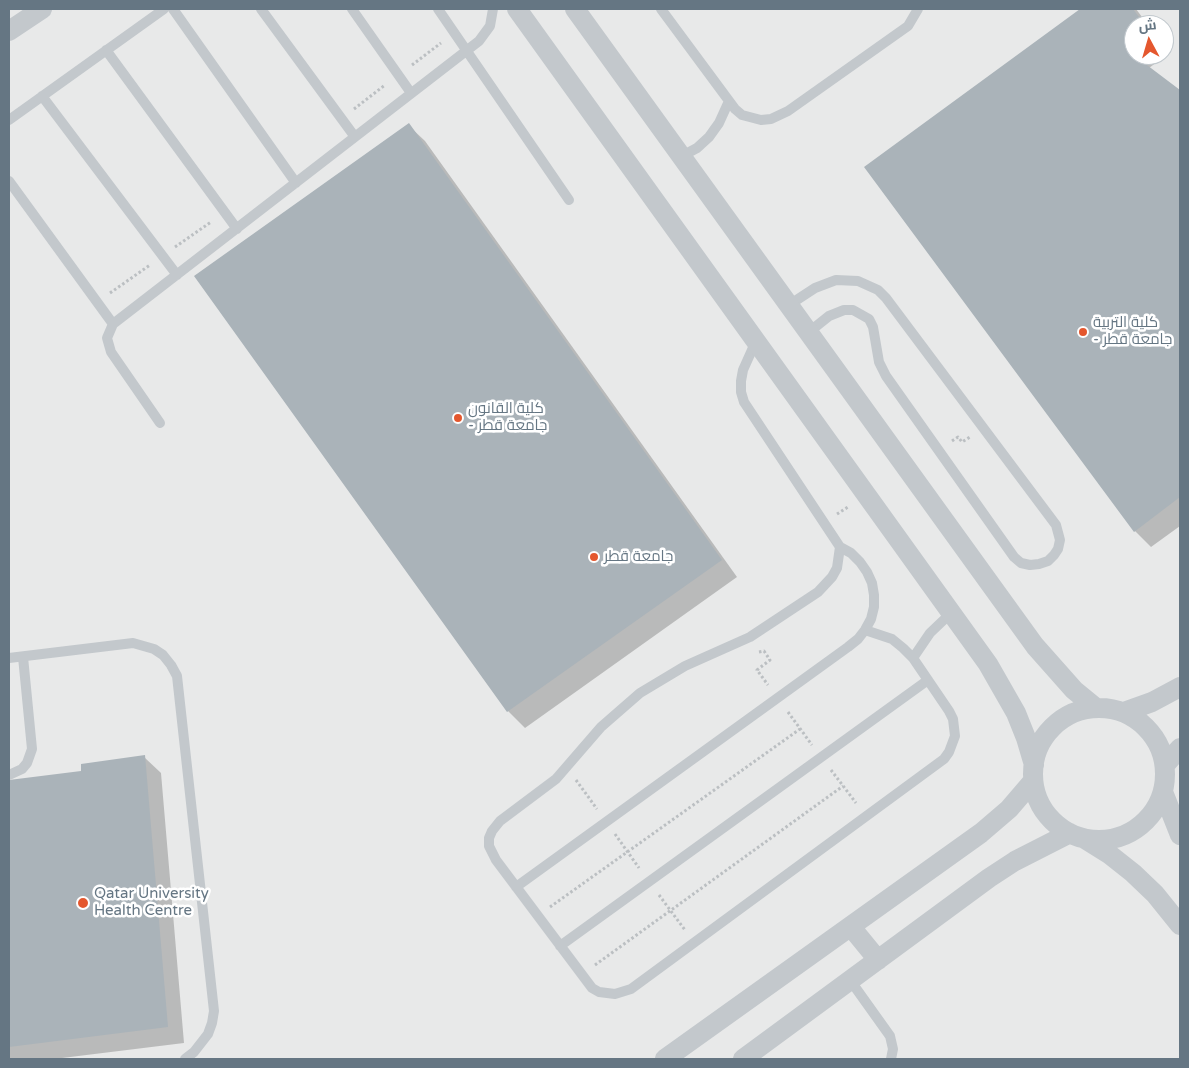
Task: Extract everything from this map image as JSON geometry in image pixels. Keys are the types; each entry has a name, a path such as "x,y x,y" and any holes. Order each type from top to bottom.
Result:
{"street":[{"path":"9,32 42,9"},
{"path":"517,9 951,613 1002,688 1019,721 1034,773 1036,794 1045,811 1059,826 1109,854 1133,873 1180,925"},
{"path":"575,9 1035,646 1067,682 1096,708"},
{"path":"1124,712 1152,702 1180,687"},
{"path":"665,1059 851,927 995,821 1009,809 1034,773 1037,750 1045,737 1054,726 1067,716 1081,710 1096,708 1124,712 1142,723 1156,738 1165,765 1166,779 1158,806 1139,827 1126,835 1112,839 1098,840 1077,836 1015,861 988,878 743,1059"},
{"path":"1165,765 1180,748"},
{"path":"1163,792 1180,835"},
{"path":"851,927 878,960"}],"lane":[{"path":"9,120 164,9"},
{"path":"173,9 296,183"},
{"path":"262,9 355,137"},
{"path":"352,9 411,93"},
{"path":"438,9 569,200"},
{"path":"160,423 111,352 107,338 114,324 467,50 486,34 493,17 493,9"},
{"path":"661,9 728,101 742,115 752,118 771,119 788,111 908,26 918,9"},
{"path":"106,50 237,229"},
{"path":"42,96 177,275"},
{"path":"682,156 696,148 709,137 719,123 728,101"},
{"path":"9,181 114,324"},
{"path":"789,305 815,288 836,280 858,281 878,290 886,298 1056,525 1060,540 1054,555 1048,561 1030,565 1021,563 1014,557 886,376 879,362 873,327 869,319 853,310 844,310 828,316 809,332"},
{"path":"516,887 848,647 865,630 874,607 872,583 860,562 851,553 840,547 744,402 741,392 742,376 756,341"},
{"path":"840,547 837,568 826,585 764,629 737,644 685,666 640,693 601,727 556,779 500,821 492,831 489,838 492,853 592,988 599,992 615,994 631,989 866,817 944,759 950,752 955,736 953,719 914,658 892,639 865,630"},
{"path":"914,658 930,633 951,613"},
{"path":"9,658 133,643 154,649 163,655 172,665 177,676 214,1011 208,1034 198,1048 185,1059"},
{"path":"9,775 22,769 27,763 32,749 23,656"},
{"path":"560,946 928,680"},
{"path":"850,980 890,1036 893,1050 891,1059"}],"path":[{"path":"737,644 746,655 764,651 770,660 757,670 866,817"},
{"path":"538,916 800,728"},
{"path":"570,764 582,774 576,780 694,943"},
{"path":"582,975 843,786"}],"shaded area":[{"name":"جامعة قطر","path":"9,9 1180,9 1180,1059 9,1059"}],"building":[{"name":"كلية التربية - جامعة قطر","path":"1080,9 1133,9 1138,15 1124,15 1124,65 1147,65 1180,90 1180,497 1134,532 864,167"},
{"name":"كلية القانون - جامعة قطر","path":"409,123 722,560 507,712 194,276"},
{"name":"Qatar University Health Centre","path":"145,755 168,1027 9,1047 9,780 81,771 81,764"}],"place":[{"name":"كلية التربية - جامعة قطر","path":"1083,332"},
{"name":"كلية القانون - جامعة قطر","path":"458,418"},
{"name":"جامعة قطر","path":"594,557"},
{"name":"Qatar University Health Centre","path":"83,903"}]}
